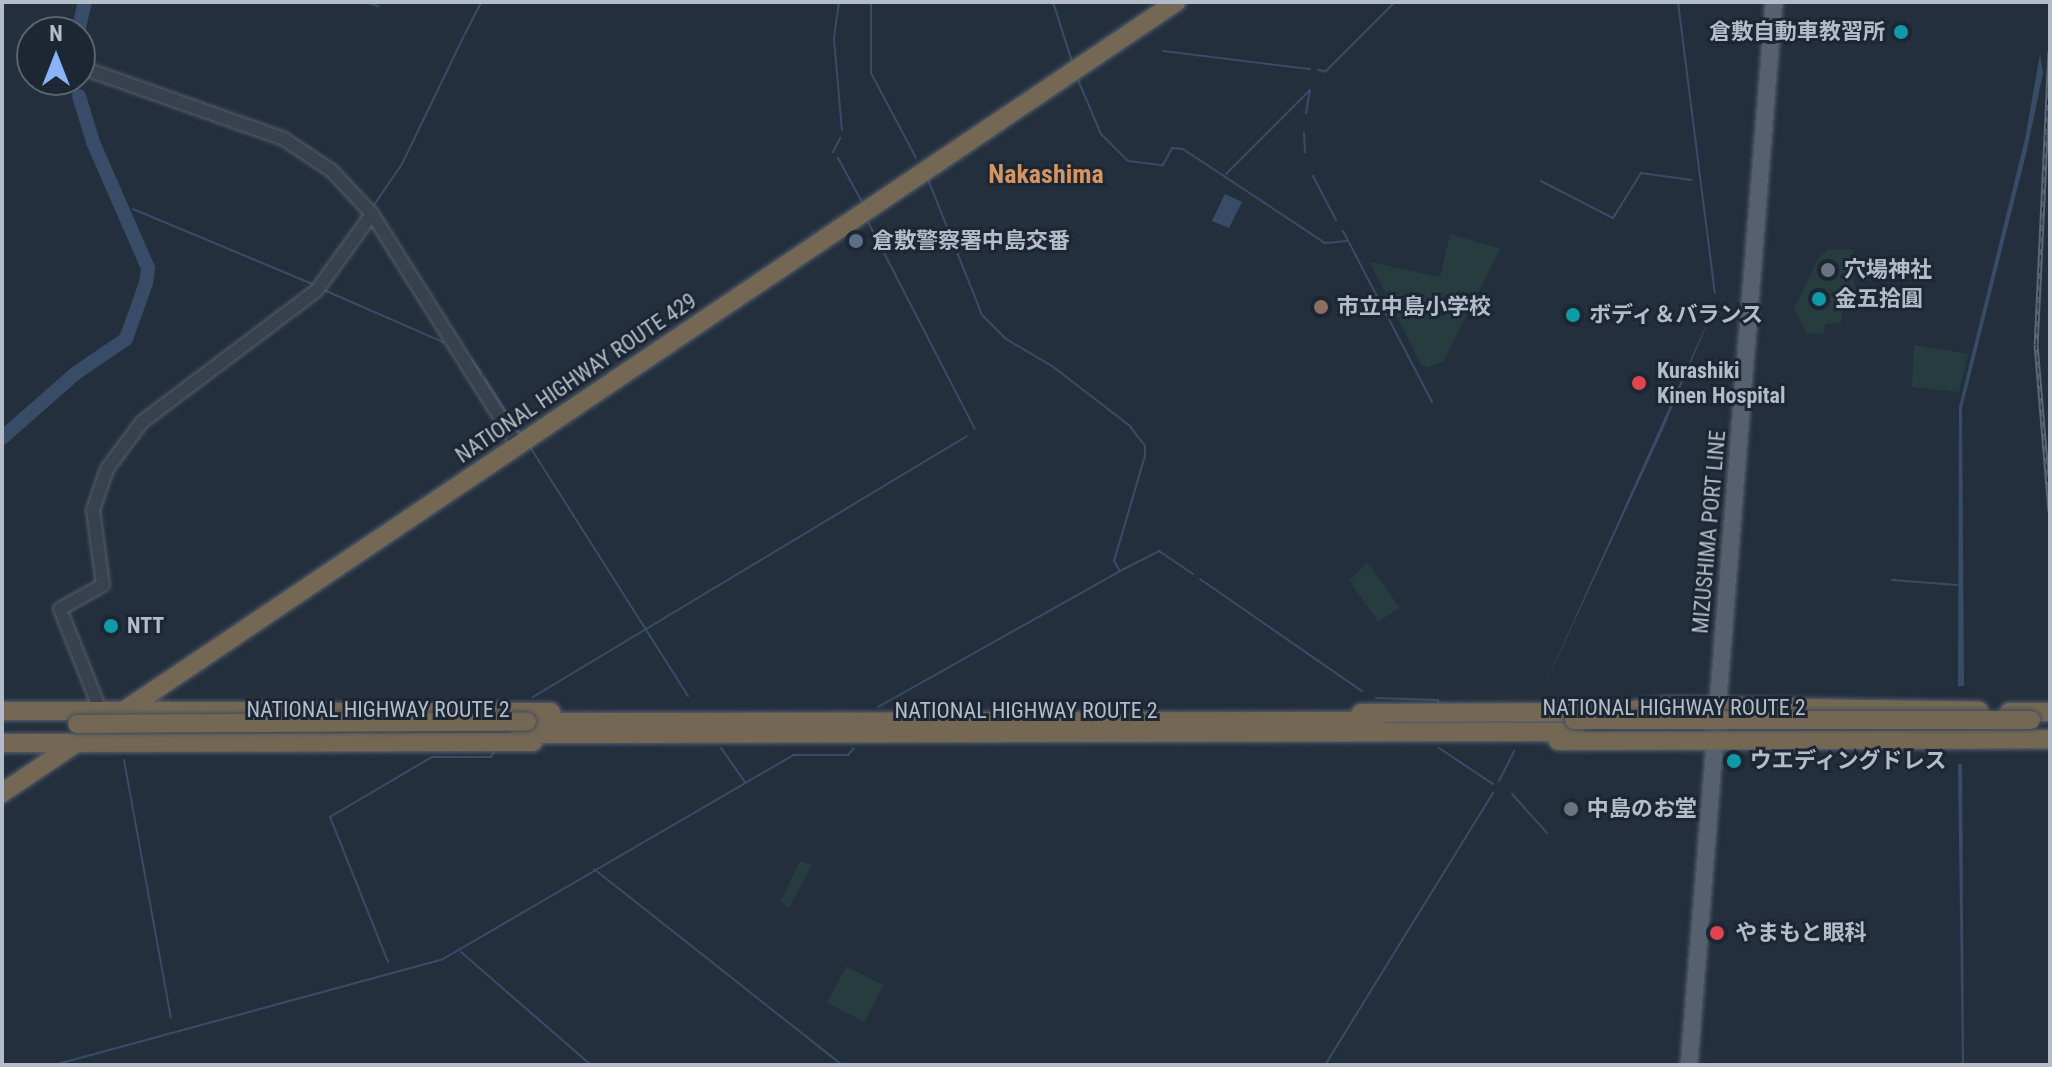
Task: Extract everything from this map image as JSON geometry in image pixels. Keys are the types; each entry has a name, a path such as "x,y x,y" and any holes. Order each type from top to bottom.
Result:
{"highway":[{"name":"NATIONAL HIGHWAY ROUTE 429","path":"2,793 78,743 104,718 192,665 1176,2"},
{"path":"184,711 171,694 192,665"},
{"path":"1303,720 1367,712 1717,706 2050,712"},
{"path":"2,711 104,718 184,711 613,711 746,720"},
{"path":"104,718 118,737 136,743"},
{"name":"NATIONAL HIGHWAY ROUTE 2","path":"2,735 524,728 746,720 1303,720 1574,726 2037,723 2050,730"},
{"name":"NATIONAL HIGHWAY ROUTE 2","path":"2,724 524,728 771,735 1328,735 1574,726"},
{"path":"2,743 605,742 771,735"},
{"path":"1328,735 1362,740 1715,743 2050,739"},
{"path":"22,778 35,761 28,743"}],"main road":[{"name":"MIZUSHIMA PORT LINE","path":"1689,1065 1774,2"}],"street":[{"path":"96,73 284,139 332,171 372,214 518,446"},
{"path":"104,718 60,609 103,585 93,510 107,469 142,422 317,290 372,214"}],"green space":[{"path":"1450,234 1500,249 1443,362 1422,366 1370,262 1440,277"},
{"path":"1830,249 1853,250 1856,305 1843,306 1841,323 1826,324 1823,334 1807,333 1794,309 1819,257"},
{"path":"1914,345 1968,354 1959,392 1912,387"},
{"path":"1368,563 1400,608 1378,622 1349,580"},
{"path":"800,861 812,865 789,908 781,901"},
{"path":"846,966 883,985 865,1022 827,1003"}],"water":[{"path":"2040,54 2043,73 2027,150 1962,408 1964,686 1958,686 1959,407 2025,139"},
{"path":"1225,194 1242,202 1229,228 1212,221"},
{"path":"1715,305 1661,434 1537,702 1570,629"},
{"path":"1958,764 1962,764 1964,1065 1962,1065"}],"waterway":[{"path":"82,16 85,2"},
{"path":"365,2 378,6"},
{"path":"465,34 481,2"},
{"path":"839,2 834,39 842,130"},
{"path":"871,2 871,73 916,158"},
{"path":"1053,2 1072,62"},
{"path":"1325,72 1395,2"},
{"path":"1678,2 1715,293"},
{"path":"374,205 402,164 464,36"},
{"path":"1163,51 1310,69"},
{"path":"1318,70 1325,71"},
{"path":"1078,80 1101,134 1128,161 1163,165 1172,148 1183,149 1325,243 1347,241"},
{"path":"1226,174 1310,90"},
{"path":"1306,113 1310,91"},
{"path":"2,438 76,373 126,339 146,283 148,268 93,142 79,96"},
{"path":"1304,133 1305,152"},
{"path":"833,152 840,138"},
{"path":"838,158 862,202"},
{"path":"1541,181 1613,218 1641,173 1692,180"},
{"path":"1313,176 1336,220"},
{"path":"878,707 1120,571 1114,561 1145,456 1145,446 1130,426 1052,366 1006,339 982,315 928,179"},
{"path":"133,209 315,285"},
{"path":"866,218 975,429"},
{"path":"1343,231 1432,402"},
{"path":"324,290 443,342"},
{"path":"472,360 480,371"},
{"path":"485,379 519,432"},
{"path":"533,697 967,436"},
{"path":"530,447 688,696"},
{"path":"1122,570 1159,551 1193,574"},
{"path":"1200,579 1362,691"},
{"path":"1892,580 1957,585"},
{"path":"1376,698 1438,700 1438,704"},
{"path":"721,748 745,782"},
{"path":"54,1065 443,959 793,755 848,755 854,748"},
{"path":"1439,748 1493,784"},
{"path":"388,962 330,817 432,757 491,757 494,751"},
{"path":"1499,781 1514,751"},
{"path":"124,760 171,1018"},
{"path":"1325,1065 1493,793"},
{"path":"1512,794 1547,833"},
{"path":"594,869 842,1065"},
{"path":"461,952 591,1065"}],"railway":[{"path":"2050,51 2036,344 2050,512"}],"place":[{"name":"倉敷自動車教習所","path":"1901,32"},
{"name":"倉敷警察署中島交番","path":"856,241"},
{"name":"穴場神社","path":"1828,270"},
{"name":"金五拾圓","path":"1819,299"},
{"name":"市立中島小学校","path":"1321,307"},
{"name":"ボディ＆バランス","path":"1573,315"},
{"name":"Kurashiki Kinen Hospital","path":"1639,383"},
{"name":"NTT","path":"111,626"},
{"name":"ウエディングドレス","path":"1734,761"},
{"name":"中島のお堂","path":"1571,809"},
{"name":"やまもと眼科","path":"1717,933"}],"district":[{"name":"Nakashima","path":"1046,175"}]}
